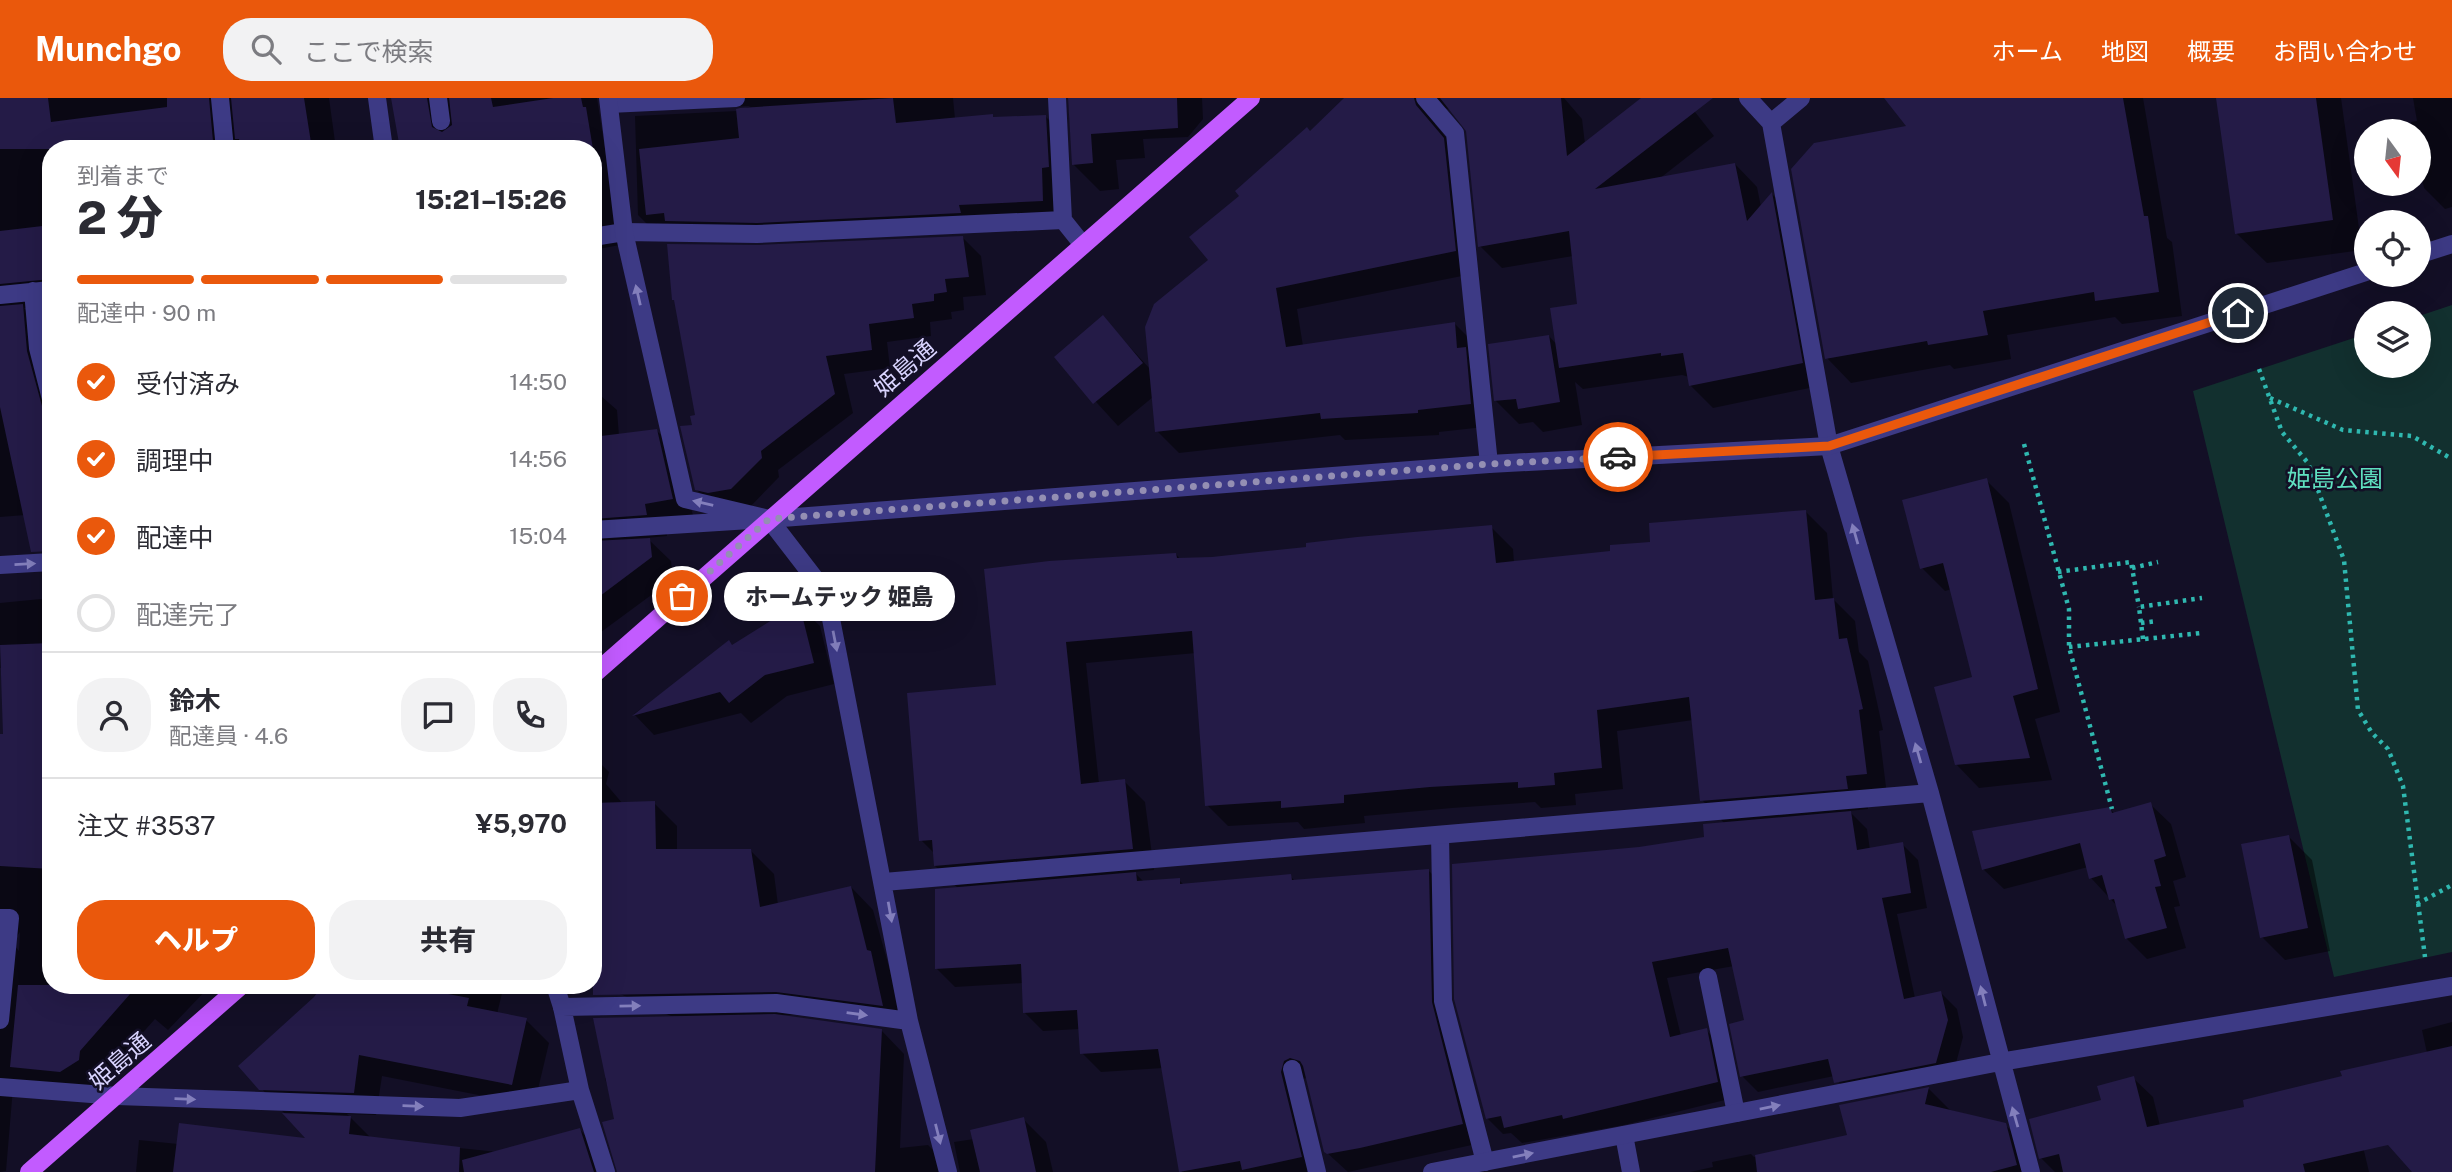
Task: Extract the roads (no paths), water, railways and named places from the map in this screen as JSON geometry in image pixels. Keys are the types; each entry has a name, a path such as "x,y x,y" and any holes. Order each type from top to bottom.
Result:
{"main road":[{"name":"姫島通","path":"602,667 1251,98"},
{"name":"姫島通","path":"29,1172 232,994"}],"street":[{"path":"220,98 224,140"},
{"path":"377,98 383,140"},
{"path":"438,98 441,121"},
{"path":"736,98 609,101 624,232 685,499 769,519 826,593 909,1021 948,1172"},
{"path":"1057,98 1063,220 1083,245"},
{"path":"1425,98 1455,133 1489,464"},
{"path":"1748,98 1771,123 1829,446 1930,793 2031,1172"},
{"path":"1771,123 1801,98"},
{"path":"602,236 624,232 757,234 1063,220"},
{"path":"2431,251 2452,244"},
{"path":"602,529 1489,464 1829,446 2354,276"},
{"path":"0,295 42,291 38,348 42,364"},
{"path":"0,565 42,563"},
{"path":"884,883 1930,793"},
{"path":"1440,835 1443,1001 1485,1162"},
{"path":"0,918 10,918 0,1020"},
{"path":"1708,977 1736,1113"},
{"path":"1432,1172 2000,1062 2452,986"},
{"path":"558,994 580,1090 606,1172"},
{"path":"562,1007 776,1003 909,1021"},
{"path":"1292,1069 1317,1172"},
{"path":"0,1087 117,1096 460,1108 580,1090"},
{"path":"1624,1135 1631,1172"}],"place":[{"name":"ホームテック 姫島","path":"682,596"}],"park label":[{"name":"姫島公園","path":"2335,479"}]}
